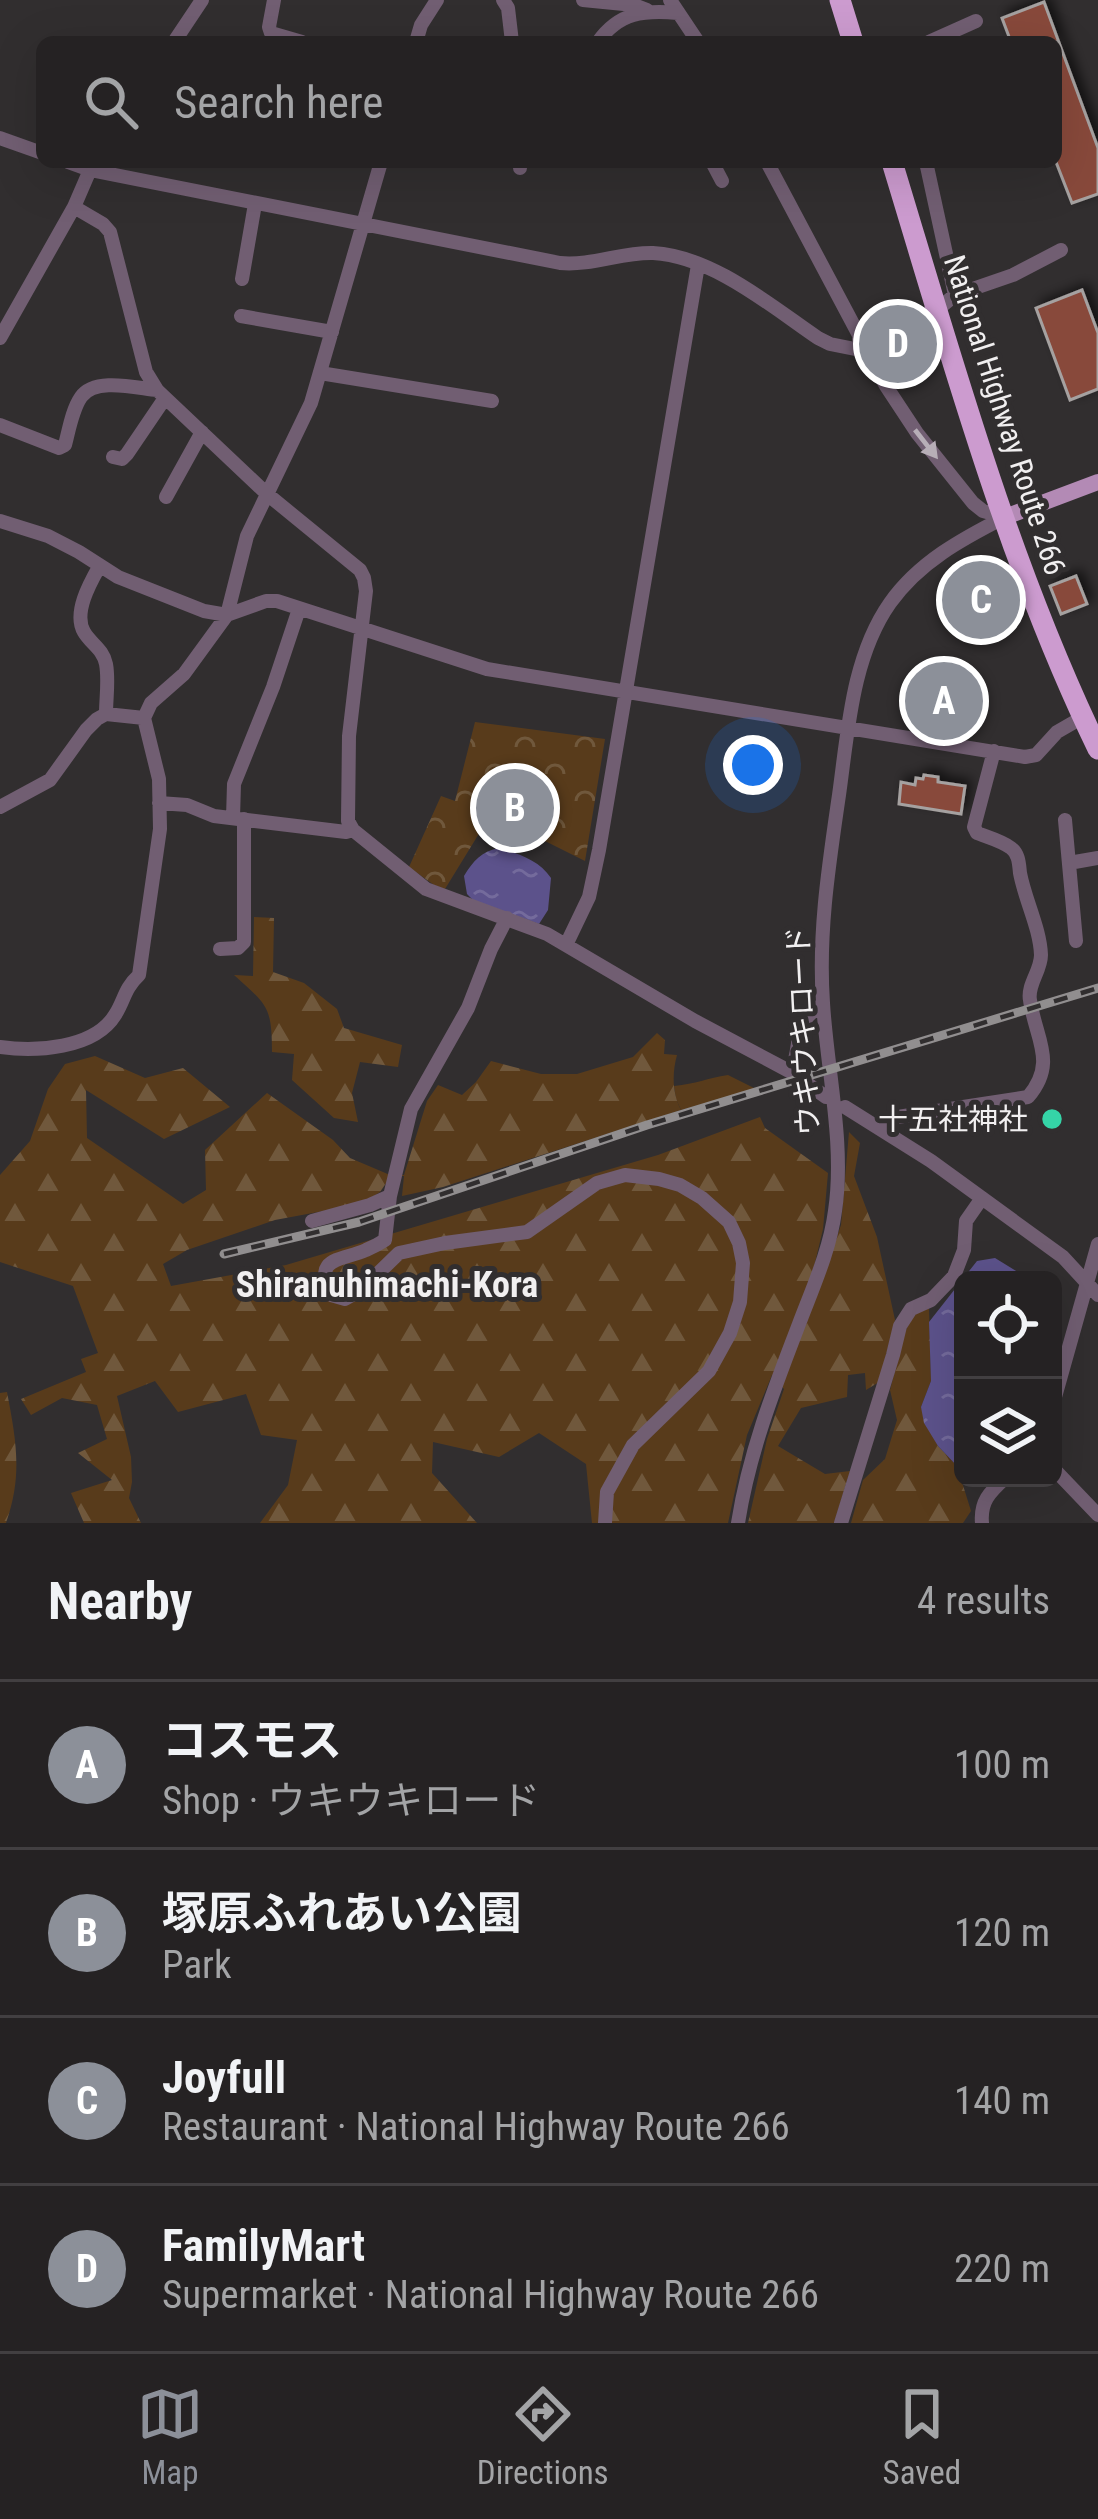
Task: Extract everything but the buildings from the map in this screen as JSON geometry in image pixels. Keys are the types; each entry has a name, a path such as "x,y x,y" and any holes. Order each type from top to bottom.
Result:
{"highway":[{"path":"840,0 852,36"},
{"name":"National Highway Route 266","path":"894,168 947,302 968,412 1045,630 1098,748"}],"main road":[{"path":"1005,517 1098,482"}],"street":[{"path":"274,0 269,27 271,34 279,36"},
{"path":"418,36 436,0"},
{"path":"503,0 511,36"},
{"path":"583,0 647,10"},
{"path":"178,36 199,2"},
{"path":"603,36 632,15 674,6 694,36"},
{"path":"942,36 976,21"},
{"path":"608,29 614,36"},
{"path":"0,138 36,151"},
{"path":"0,338 91,168"},
{"path":"101,168 254,204 560,263 578,265 656,253 735,280 830,344 862,345 1061,250"},
{"path":"0,1047 60,1045 88,1038 112,1019 126,987 139,975 158,852 159,803 156,762 144,718 151,703 184,674 227,615 244,546 306,415 379,168"},
{"path":"715,168 722,181"},
{"path":"769,168 899,408 973,503 1005,517"},
{"path":"927,168 947,302"},
{"path":"242,279 254,204"},
{"path":"74,207 110,232 149,380 267,494 360,570 366,591 347,769 348,821 353,830 426,889 507,918 566,946 826,1097"},
{"path":"566,946 589,897 599,850 698,265"},
{"path":"242,316 332,332"},
{"path":"320,373 492,401"},
{"path":"0,425 59,448 81,396 91,388 161,394"},
{"path":"113,457 122,460 127,454 161,394"},
{"path":"166,497 202,432"},
{"name":"ウキウキロード","path":"738,1523 761,1423 820,1267 836,1205 835,1116 821,954 826,888 857,680 889,605 926,564 1005,517"},
{"path":"0,521 48,536 98,567 205,611 227,615 277,601 487,669 1031,758 1057,732 1083,717"},
{"path":"98,567 81,623 106,666 106,714"},
{"path":"220,949 238,948 244,942 234,784 299,608"},
{"path":"0,807 50,781 86,730 106,714 144,718"},
{"path":"878,1125 891,1118 1028,1097 1043,1073 1028,994 1041,955 1016,851 977,833 974,827 994,751"},
{"path":"159,803 187,805 214,816 353,830"},
{"path":"1065,820 1076,941"},
{"path":"1070,863 1098,858"},
{"path":"507,918 468,1008 411,1109 390,1196 385,1240 363,1252 337,1257 327,1269 325,1282 331,1295 345,1299 361,1290 399,1252 527,1232 597,1183 625,1175 680,1185 703,1198 729,1222 739,1243 740,1302 710,1371 633,1445 607,1492 605,1523"},
{"path":"790,1072 801,1023 823,1004"},
{"path":"845,1107 878,1125 1063,1257 1093,1289"},
{"path":"312,1221 390,1196"},
{"path":"841,1523 900,1326 911,1309 931,1300 954,1276 964,1250 966,1221 982,1198"},
{"path":"1062,1379 1093,1289 1098,1244"},
{"path":"1062,1477 1098,1515"},
{"path":"982,1523 981,1509 995,1487"}],"green space":[{"path":"475,722 605,739 585,861 491,814 445,889 409,867 441,796 455,801"},
{"path":"254,917 274,918 273,972 304,983 337,1009 344,1028 402,1045 398,1067 360,1062 352,1093 358,1122 334,1118 292,1080 294,1054 272,1052 265,1008 234,975 253,976"},
{"path":"657,1033 665,1040 664,1054 677,1055 674,1083 681,1110 443,1187 402,1196 404,1176 391,1176 380,1192 361,1204 275,1220 187,1250 163,1264 171,1286 286,1265 658,1155 760,1117 765,1128 828,1173 823,1229 812,1275 822,1279 841,1225 849,1132 860,1143 854,1176 877,1237 895,1320 879,1382 866,1390 865,1373 848,1375 847,1397 801,1408 778,1446 825,1474 850,1471 834,1523 748,1523 784,1389 772,1375 747,1435 728,1523 592,1523 586,1464 539,1433 499,1457 433,1442 432,1473 477,1523 260,1523 288,1485 297,1440 261,1435 246,1394 178,1412 155,1381 117,1396 131,1457 129,1498 141,1523 84,1523 71,1493 112,1480 78,1453 107,1439 97,1405 62,1398 31,1415 21,1399 86,1372 81,1359 98,1353 73,1286 0,1262 0,1175 30,1141 48,1089 65,1064 95,1056 145,1078 183,1068 230,1107 164,1139 86,1090 87,1138 183,1204 206,1190 205,1150 267,1093 333,1140 350,1158 390,1175 404,1175 427,1101 438,1085 462,1095 491,1061 541,1074 577,1074 633,1057"},
{"path":"728,1075 756,1089 681,1110 674,1086"},
{"path":"929,1308 931,1381 921,1407 938,1446 954,1463 954,1487 964,1487 971,1511 963,1523 851,1523 863,1480 885,1459 897,1420 890,1390 913,1315"},
{"path":"7,1392 16,1473 6,1523 0,1523 0,1393"}],"water":[{"path":"499,848 535,862 551,878 548,910 539,924 467,894 467,871 483,854"},
{"path":"995,1258 1016,1271 969,1271 977,1261"},
{"path":"954,1290 954,1463 924,1423 921,1407 931,1381 929,1322"}],"railway":[{"path":"224,1254 359,1222 647,1125 1098,988"}],"place":[{"name":"FamilyMart","path":"898,344"},
{"name":"Joyfull","path":"981,600"},
{"name":"コスモス","path":"944,701"},
{"name":"塚原ふれあい公園","path":"515,808"},
{"name":"十五社神社","path":"1052,1119"}],"district":[{"name":"Shiranuhimachi-Kora","path":"387,1285"}]}
